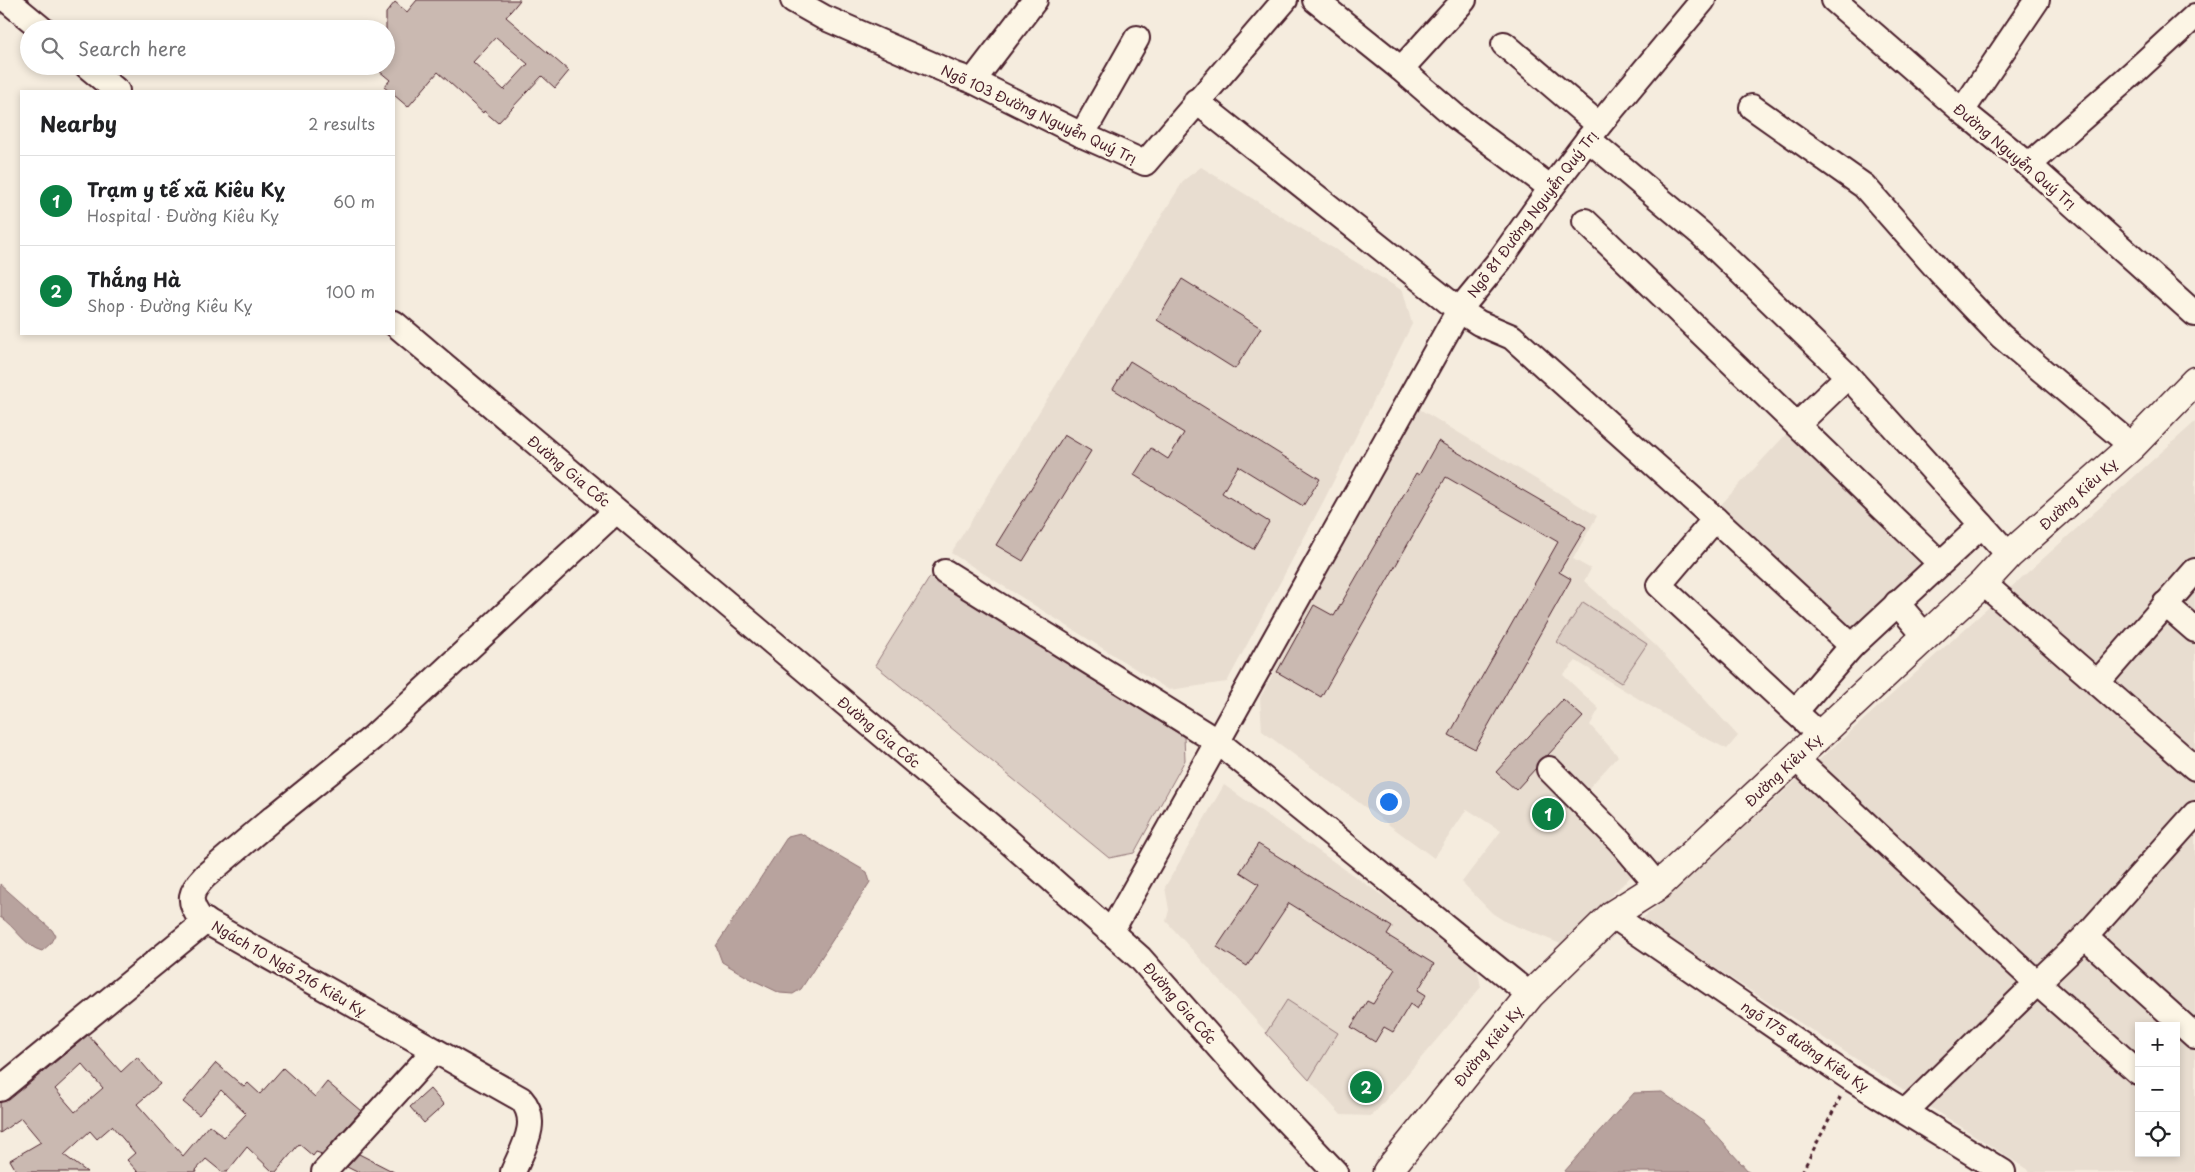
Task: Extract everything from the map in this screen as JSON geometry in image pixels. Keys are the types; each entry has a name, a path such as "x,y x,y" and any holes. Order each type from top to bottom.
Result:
{"main road":[{"name":"Đường Kiêu Kỵ","path":"1386,1172 1530,995 1612,915 1658,886 1982,583 2009,555 2132,446 2195,381"}],"street":[{"path":"7,0 31,20"},
{"name":"Ngõ 103 Đường Nguyễn Quý Trị","path":"793,0 823,17 974,81 1082,135 1145,163 1196,101 1285,0"},
{"path":"974,81 1035,0"},
{"path":"1315,0 1401,69 1455,116 1551,188"},
{"path":"1401,69 1464,0"},
{"name":"Ngõ 81 Đường Nguyễn Quý Trị","path":"1196,101 1459,310 1500,260 1593,132 1703,0"},
{"name":"Đường Nguyễn Quý Trị","path":"1834,0 1962,111 2029,165 2195,314"},
{"path":"1962,111 2037,0"},
{"path":"2029,165 2134,73 2195,16"},
{"path":"1082,135 1137,38"},
{"path":"1504,44 1593,132 1848,376 2009,555"},
{"path":"98,75 116,90"},
{"path":"1752,107 1864,186 1940,272 2001,336 2132,446"},
{"path":"1585,222 1940,562"},
{"path":"1111,932 1459,310 1479,324 1512,337 1715,519 1852,646"},
{"name":"Đường Gia Cốc","path":"395,324 1006,839 1140,958 1245,1077 1334,1172"},
{"path":"1798,424 1848,376"},
{"name":"Ngách 10 Ngõ 216 Kiêu Kỵ","path":"513,1172 530,1132 531,1119 529,1107 521,1098 434,1051 200,918 192,907 191,897 197,885 205,876 372,738 489,632 616,511"},
{"path":"1715,519 1659,585 1820,735"},
{"path":"1795,712 1852,646 1940,562 1982,525"},
{"path":"2097,683 2195,571"},
{"path":"945,572 1218,742 1530,995"},
{"path":"1982,583 2195,768"},
{"path":"1897,603 1925,636"},
{"path":"2165,604 2195,630"},
{"path":"1795,758 2037,983 2135,1069"},
{"path":"1549,769 1620,841 1658,886"},
{"path":"1906,1111 2085,937 2195,814"},
{"name":"ngõ 175 đường Kiêu Kỵ","path":"1612,915 1850,1078 2003,1172"},
{"path":"0,1090 206,921"},
{"path":"2085,937 2195,1036"},
{"path":"324,1172 434,1051"}],"path":[{"path":"1802,1172 1850,1078"}],"shaded area":[{"path":"1201,167 1403,291 1412,324 1322,504 1227,682 1169,690 951,553 1184,180"},
{"path":"1416,407 1597,516 1573,559 1591,569 1584,581 1656,646 1738,736 1727,749 1690,730 1576,661 1563,675 1599,709 1590,725 1618,756 1586,791 1651,857 1561,944 1506,922 1492,913 1462,882 1501,831 1467,809 1434,858 1262,731 1260,698"},
{"path":"2195,422 2195,1172 2031,1172 1641,920"},
{"path":"1790,430 1929,564 1852,637 1717,509"},
{"path":"930,577 1184,737 1185,760 1134,853 1109,858 875,665"},
{"path":"1583,602 1647,644 1621,683 1557,642"},
{"path":"1224,785 1476,961 1481,987 1372,1116 1341,1115 1166,921 1169,910 1165,887"},
{"path":"800,833 867,872 870,882 801,989 793,994 780,993 722,962 716,946 788,836"},
{"path":"0,884 52,930 55,935 50,944 42,951 25,941 0,917"},
{"path":"1287,1000 1338,1033 1309,1080 1266,1033"},
{"path":"1662,1092 1704,1122 1749,1172 1564,1172 1634,1093"}],"building":[{"path":"417,0 520,0 506,17 569,71 555,88 542,76 498,123 484,111 483,113 438,72 408,107 395,96 395,90 388,90 384,87 390,80 384,75 395,75 395,20 386,20 386,13 395,2 407,12","holes":["496,37 528,64 504,90 473,62"]},
{"path":"1182,279 1261,328 1235,369 1157,320"},
{"path":"1130,361 1320,479 1303,506 1238,466 1222,493 1269,522 1253,549 1134,475 1151,448 1168,459 1184,433 1113,389"},
{"path":"1064,435 1091,451 1023,561 996,545"},
{"path":"1438,441 1586,527 1559,572 1571,579 1475,749 1449,735 1558,542 1446,477 1321,697 1277,672 1314,605 1334,616 1416,473 1419,475"},
{"path":"1563,699 1583,717 1547,756 1539,760 1536,768 1516,790 1496,772"},
{"path":"1258,844 1392,927 1387,935 1434,964 1418,990 1426,995 1417,1009 1410,1004 1393,1032 1384,1027 1375,1042 1351,1027 1367,1001 1373,1004 1395,969 1289,903 1247,966 1217,947 1259,884 1240,872"},
{"path":"88,1035 121,1072 137,1057 160,1084 137,1104 183,1156 209,1125 224,1137 246,1114 221,1090 199,1115 183,1102 216,1063 244,1087 248,1083 260,1094 283,1068 315,1097 327,1082 361,1111 322,1154 316,1152 313,1156 299,1144 276,1172 273,1172 247,1147 227,1172 222,1172 206,1159 196,1170 197,1172 138,1172 127,1160 135,1153 112,1126 97,1139 90,1131 64,1155 87,1172 17,1172 10,1160 41,1142 21,1118 0,1133 0,1102 9,1100","holes":["82,1064 103,1088 75,1112 55,1089"]},
{"path":"430,1089 444,1105 424,1123 410,1107"},
{"path":"359,1154 394,1172 357,1172 347,1167"}],"place":[{"name":"Trạm y tế xã Kiêu Kỵ","path":"1548,814"},
{"name":"Thắng Hà","path":"1366,1087"}]}
